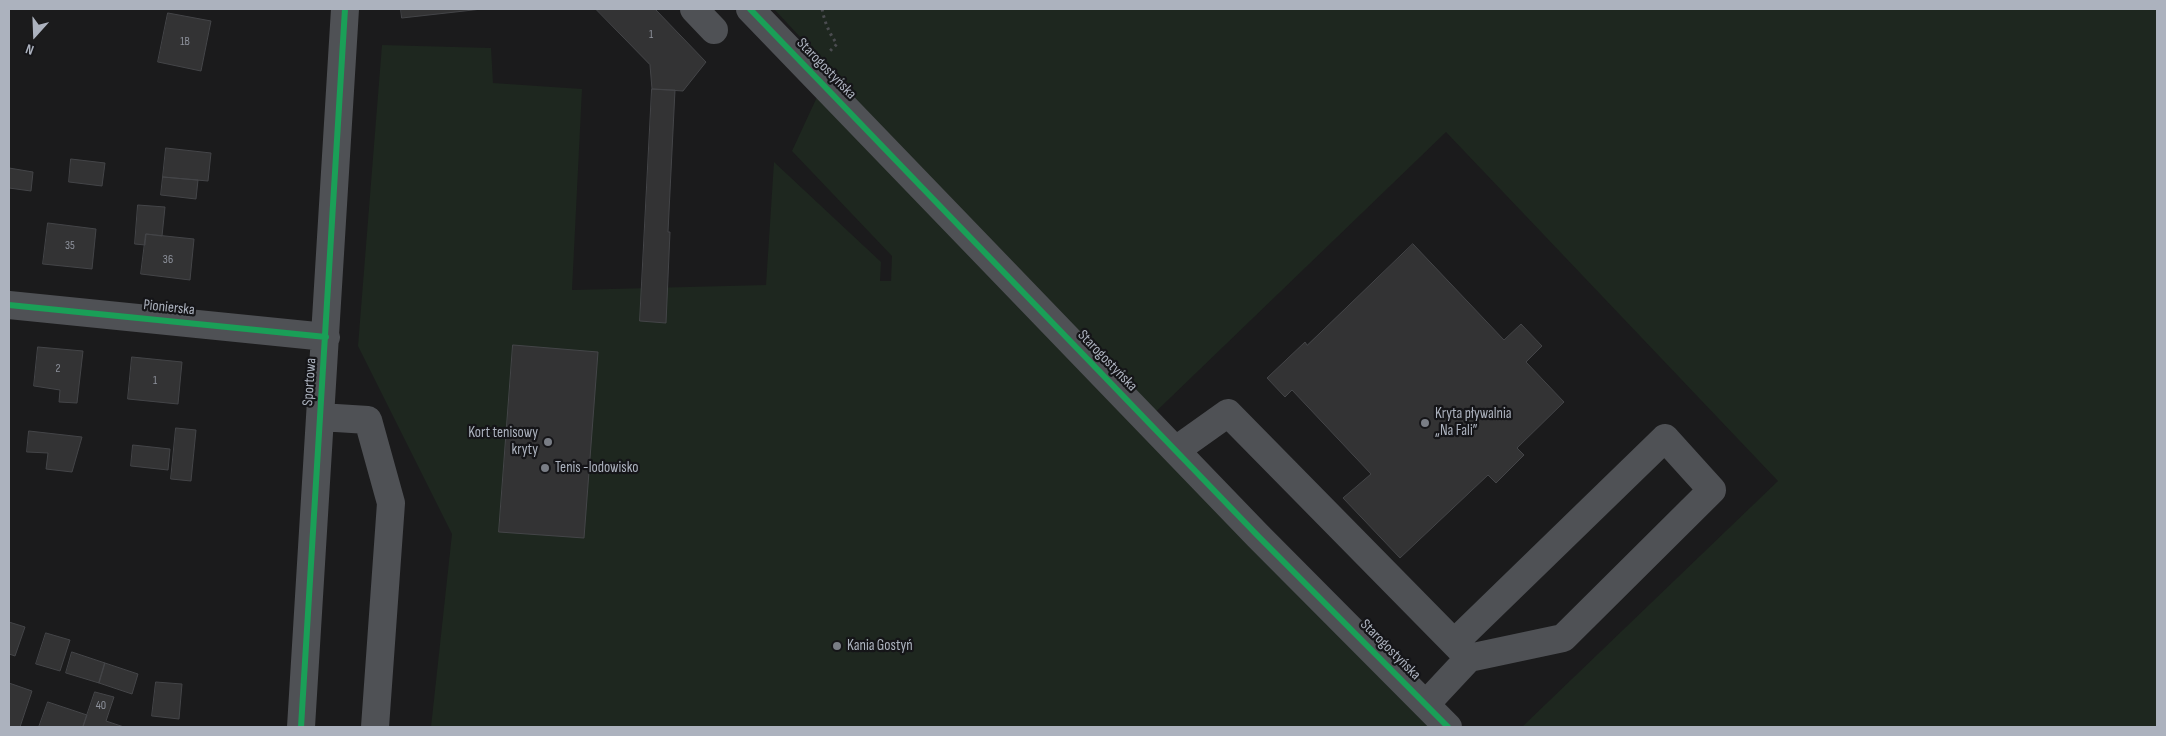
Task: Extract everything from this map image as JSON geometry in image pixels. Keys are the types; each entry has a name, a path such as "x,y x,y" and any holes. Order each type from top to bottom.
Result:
{"street":[{"name":"Sportowa","path":"301,727 345,9"},
{"path":"694,9 714,30"},
{"name":"Starogostyńska","path":"751,9 1176,450 1448,727"},
{"name":"Pionierska","path":"9,304 326,337"},
{"path":"1176,450 1228,413 1462,650"},
{"path":"320,417 368,420 391,503 375,727"},
{"path":"1426,704 1462,650 1665,438 1712,490 1563,638 1462,650"}],"shaded area":[{"path":"774,9 2157,9 2157,727 1522,727 1778,481 1446,132 1142,425 1441,727 431,727 452,534 358,346 382,45 491,48 493,83 582,89 572,290 766,285 774,162 881,262 880,281 891,281 892,256 792,151 830,69"}],"building":[{"path":"401,9 482,9 402,18"},
{"path":"596,9 655,9 706,62 683,91 652,89 650,65"},
{"path":"168,13 211,21 201,71 158,62"},
{"path":"652,89 675,90 668,232 670,232 666,323 640,321"},
{"path":"166,148 211,153 208,181 163,177"},
{"path":"71,159 105,163 102,186 69,182"},
{"path":"9,168 33,172 31,191 9,188"},
{"path":"163,177 198,180 196,199 161,195"},
{"path":"138,205 165,207 162,236 146,234 145,245 135,244"},
{"path":"48,223 96,229 92,269 43,264"},
{"path":"146,234 194,239 190,280 141,274"},
{"path":"1413,244 1504,340 1521,324 1542,346 1526,362 1564,402 1517,448 1524,455 1496,483 1488,475 1400,558 1343,498 1371,474 1292,390 1285,397 1267,378 1305,342 1307,345"},
{"name":"Kort tenisowy kryty","path":"513,345 598,352 584,538 499,532"},
{"path":"38,347 83,351 77,403 59,402 60,390 34,386"},
{"path":"132,357 182,362 178,404 128,399"},
{"path":"176,428 196,430 191,481 171,479"},
{"path":"29,431 82,437 72,472 46,469 48,453 27,452"},
{"path":"133,445 170,449 168,470 131,466"},
{"path":"9,622 25,627 15,656 9,654"},
{"path":"46,633 70,640 60,671 36,664"},
{"path":"72,652 105,663 99,683 66,673"},
{"path":"105,663 138,674 132,694 99,683"},
{"path":"156,682 182,684 179,719 152,716"},
{"path":"9,683 32,691 20,727 9,727"},
{"path":"95,692 114,697 106,721 124,727 83,727"},
{"path":"48,702 87,715 83,727 39,727"}],"cycle path":[{"path":"301,727 345,9"},
{"path":"750,9 1258,536 1448,727"},
{"path":"9,305 326,337"}],"place":[{"name":"Kryta pływalnia „Na Fali”","path":"1425,423"},
{"name":"Kort tenisowy kryty","path":"548,442"},
{"name":"Tenis -lodowisko","path":"545,468"},
{"name":"Kania Gostyń","path":"837,646"}]}
